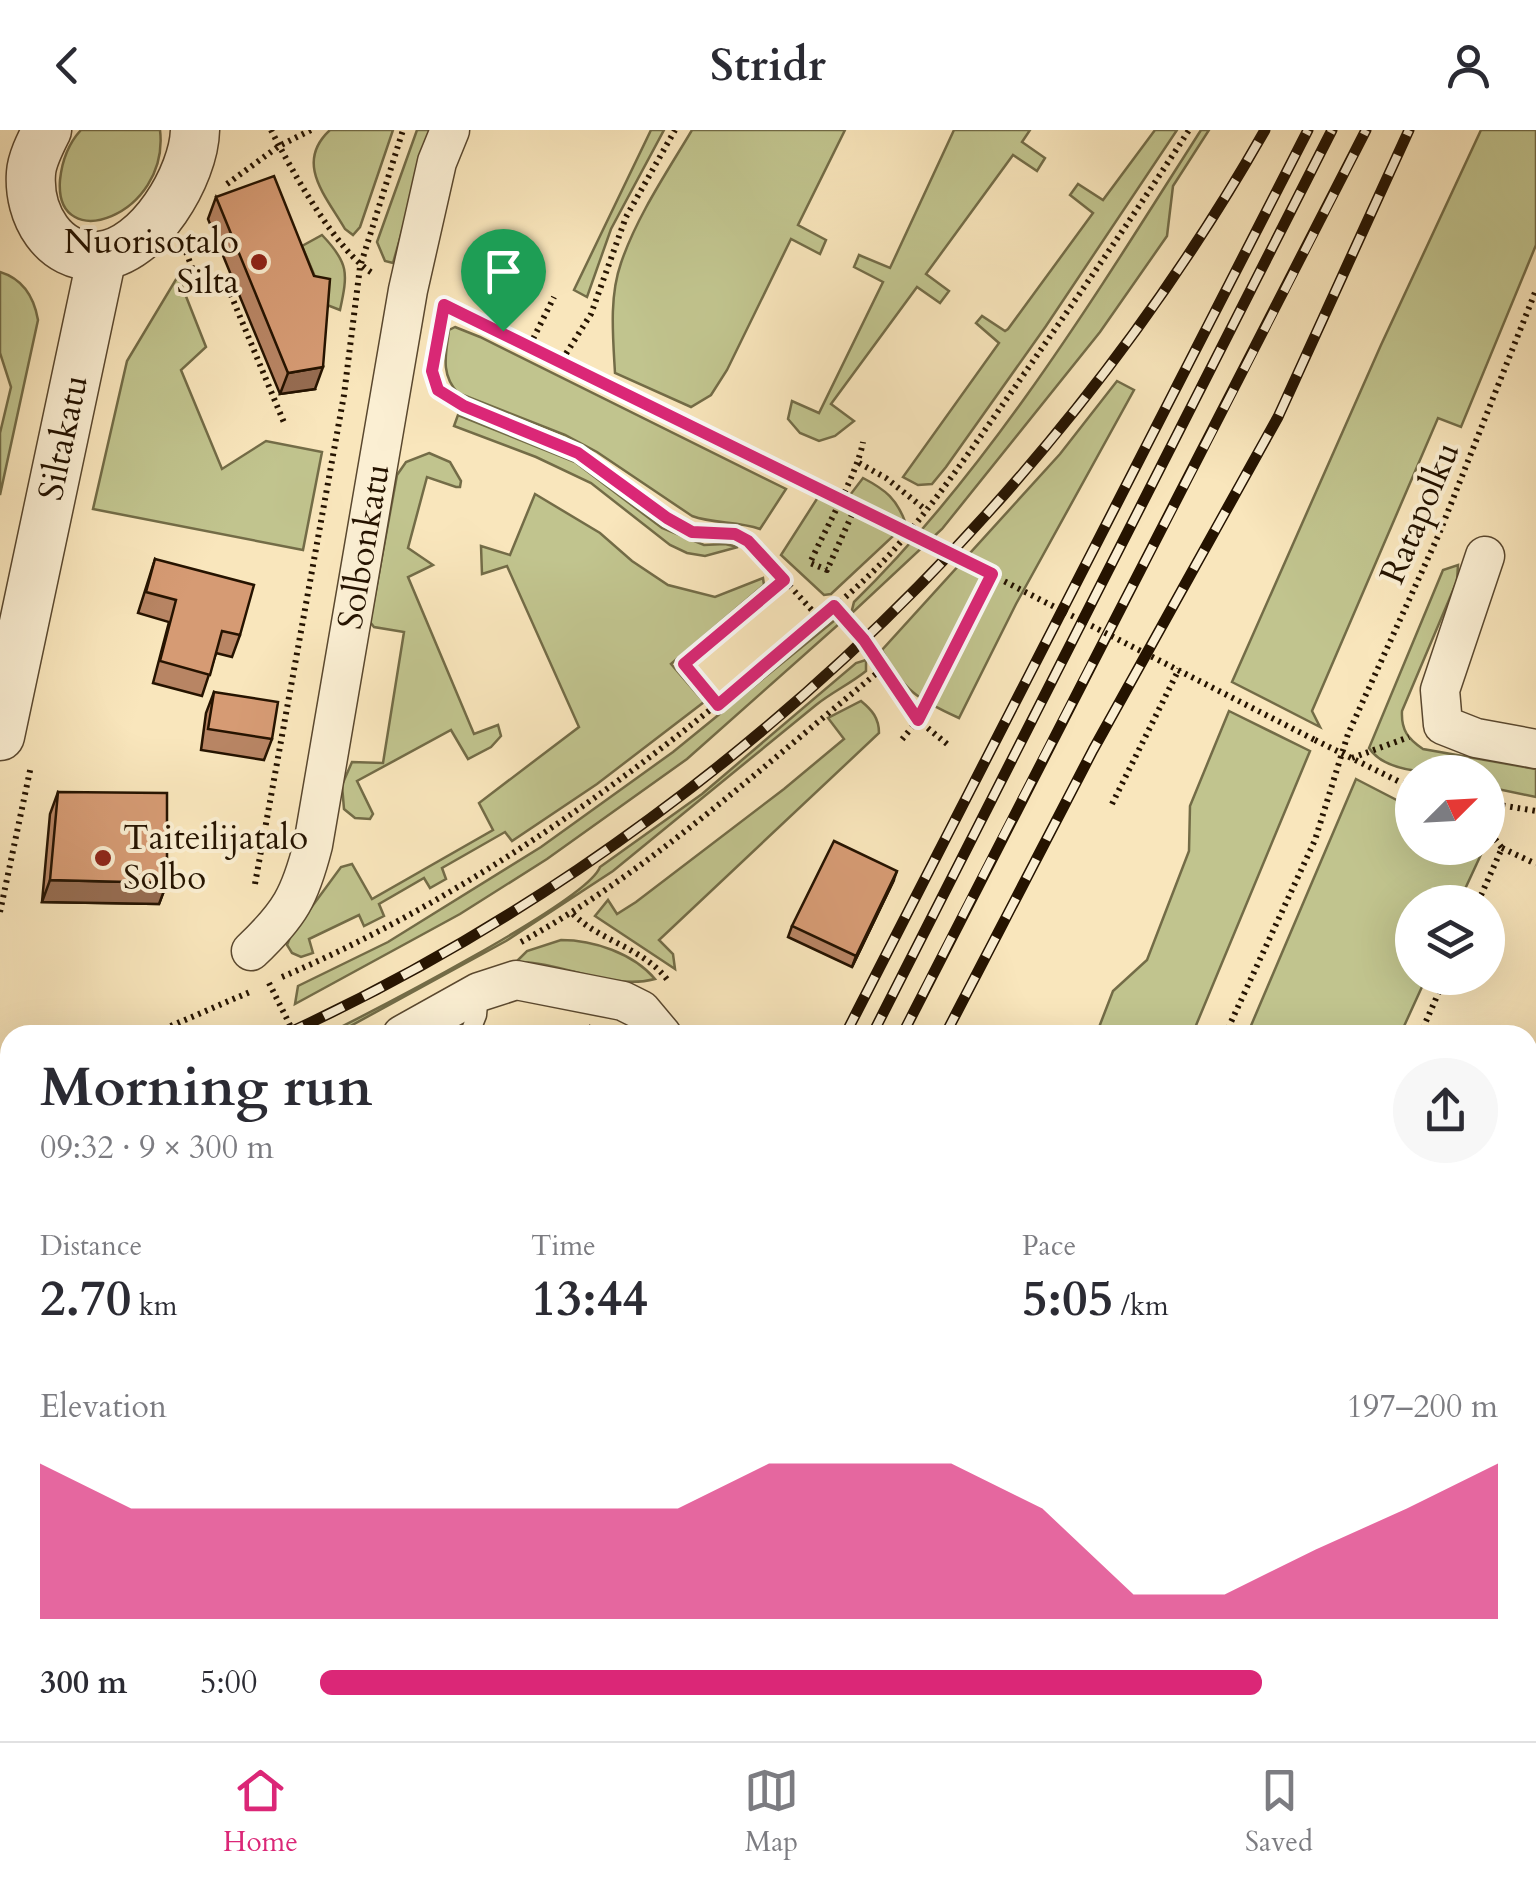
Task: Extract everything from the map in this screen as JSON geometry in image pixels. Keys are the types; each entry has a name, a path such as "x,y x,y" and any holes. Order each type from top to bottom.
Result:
{"street":[{"path":"47,130 16,203 53,240 76,254 102,256 140,236 170,202 185,175 196,132"},
{"name":"Solbonkatu","path":"260,967 303,884 313,845 408,290 437,162 450,130"},
{"name":"Siltakatu","path":"0,736 102,256"},
{"path":"1485,556 1440,690 1444,725 1476,738 1536,750"},
{"path":"427,1025 478,1004 516,980 573,989 632,1006 653,1025"}],"lane":[{"path":"472,1025 478,1004"},
{"path":"478,1004 482,1025"}],"path":[{"path":"271,130 296,176 360,266 530,344 1395,780"},
{"path":"290,1025 241,931 256,883 344,395 360,266 402,130"},
{"path":"562,360 591,314 626,217 675,130"},
{"path":"166,1025 260,967 382,932 494,866 718,705 834,606 895,549 926,510 1084,288 1189,130"},
{"path":"189,260 202,293 226,283 285,425"},
{"name":"Ratapolku","path":"1230,1025 1315,840 1342,752 1480,436 1536,290"},
{"path":"530,344 554,297"},
{"path":"441,322 444,305"},
{"path":"432,371 438,390 464,406 578,453 692,532 735,534 748,541 819,618"},
{"path":"855,508 827,570 810,563 859,463 862,442"},
{"path":"859,463 886,478 926,510"},
{"path":"898,742 928,703 992,574"},
{"path":"718,705 684,664 784,580"},
{"path":"834,606 864,640 918,720 947,744"},
{"path":"573,914 699,818 882,669"},
{"path":"1112,804 1178,670"},
{"path":"1352,758 1444,725"},
{"path":"1505,806 1536,811"},
{"path":"1505,849 1536,864"},
{"path":"1424,1025 1438,995"}],"green space":[{"path":"81,130 160,130 158,160 148,185 131,204 112,216 92,221 74,217 63,203 60,180 69,147"},
{"path":"330,130 393,130 360,227 353,235 322,192 314,167 314,155"},
{"path":"417,130 431,130 393,263 385,261 377,242"},
{"path":"651,130 664,130 611,229 587,297 574,290"},
{"path":"692,130 845,130 798,225 826,240 820,254 791,239 727,370 711,395 691,407 615,373 613,317 617,276 635,228"},
{"path":"954,130 1030,130 1022,142 1045,158 1037,171 1013,155 926,274 949,291 940,303 917,287 831,404 854,421 835,436 819,441 800,433 788,419 792,401 819,413 883,282 854,267 859,255 890,268"},
{"path":"1155,130 1177,130 946,467 932,484 918,485 903,477 999,343 976,323 982,316 1005,331 1008,329 1093,213 1070,195 1078,184 1103,200"},
{"path":"1201,130 1209,130 1173,186 1167,236 1100,332 942,529 851,614 854,602 904,550 997,436 1123,253"},
{"path":"1481,130 1536,130 1536,245 1461,427 1438,418 1312,711 1320,727 1232,682"},
{"path":"322,235 344,269 340,310 327,305 302,246"},
{"path":"0,272 26,290 38,320 0,495 0,433 11,387 0,353"},
{"path":"178,276 206,347 181,370 222,469 266,441 322,452 303,550 93,509 127,361"},
{"path":"455,327 786,489 760,529 692,516 565,435 458,393 449,379 446,363 449,330"},
{"path":"1117,381 1134,390 1016,604 959,718 932,705 905,685 882,650 1060,454"},
{"path":"458,415 575,462 662,528 704,545 738,547 705,556 670,545 591,483 454,426"},
{"path":"429,453 450,462 461,481 460,487 427,477 408,548 433,565 408,577 474,734 498,725 501,736 491,747 468,759 451,730 357,781 373,814 370,819 355,818 344,809 342,785 352,762 383,763 404,632 374,627 370,622 397,475 406,462"},
{"path":"863,478 890,496 906,524 831,594 824,595 781,555 822,491 844,503"},
{"path":"535,494 600,533 668,585 715,597 763,578 764,585 671,664 704,702 597,784 512,841 505,832 442,868 446,879 430,888 424,878 379,904 384,916 364,926 359,915 309,939 313,953 301,957 292,953 287,945 291,935 341,867 352,864 372,899 493,830 479,803 579,727 507,566 482,574 481,546 510,555"},
{"path":"1458,565 1457,581 1402,718 1410,738 1423,749 1457,755 1395,755 1395,766 1391,765 1369,748 1443,570"},
{"path":"835,620 839,624 687,759 547,859 460,914 295,1004 298,986 388,942 541,847 673,752"},
{"path":"866,660 866,671 816,705 613,871 506,941 352,1025 344,1025 474,956 558,905 600,867 702,794 856,663"},
{"path":"861,701 874,715 879,733 659,940 673,954 675,969 595,916 608,900 617,914 636,902 784,789 844,739 828,718"},
{"path":"1229,711 1310,751 1196,1025 1100,1025 1113,991 1147,960 1189,851 1190,806"},
{"path":"1505,764 1536,769 1536,797 1505,791"},
{"path":"1356,779 1395,799 1395,865 1476,865 1467,885 1395,885 1395,995 1418,995 1405,1025 1251,1025"},
{"path":"561,940 612,950 636,962 655,979 603,979 516,962 527,951"}],"building":[{"name":"Nuorisotalo Silta","path":"274,176 314,276 330,279 323,367 288,373 216,197"},
{"path":"155,559 254,585 240,635 222,631 210,675 160,661 176,600 146,592"},
{"path":"214,692 278,702 272,739 208,729"},
{"name":"Taiteilijatalo Solbo","path":"58,792 167,793 167,883 50,880"},
{"path":"834,841 897,871 856,956 792,926"}],"railway":[{"path":"304,1025 434,959 578,870 715,769 844,658 965,538 1076,409 1176,273 1265,130"},
{"path":"850,1025 1308,130"},
{"path":"877,1025 1332,130"},
{"path":"907,1025 1366,130"},
{"path":"950,1025 1093,750 1278,417 1409,130"}],"place":[{"name":"Nuorisotalo Silta","path":"259,262"},
{"name":"Taiteilijatalo Solbo","path":"103,858"}],"route":[{"path":"444,305 503,331 992,574 918,720 864,640 834,606 718,705 684,664 784,580 748,541 735,534 692,532 578,453 464,406 438,390 432,371 444,305"}]}
